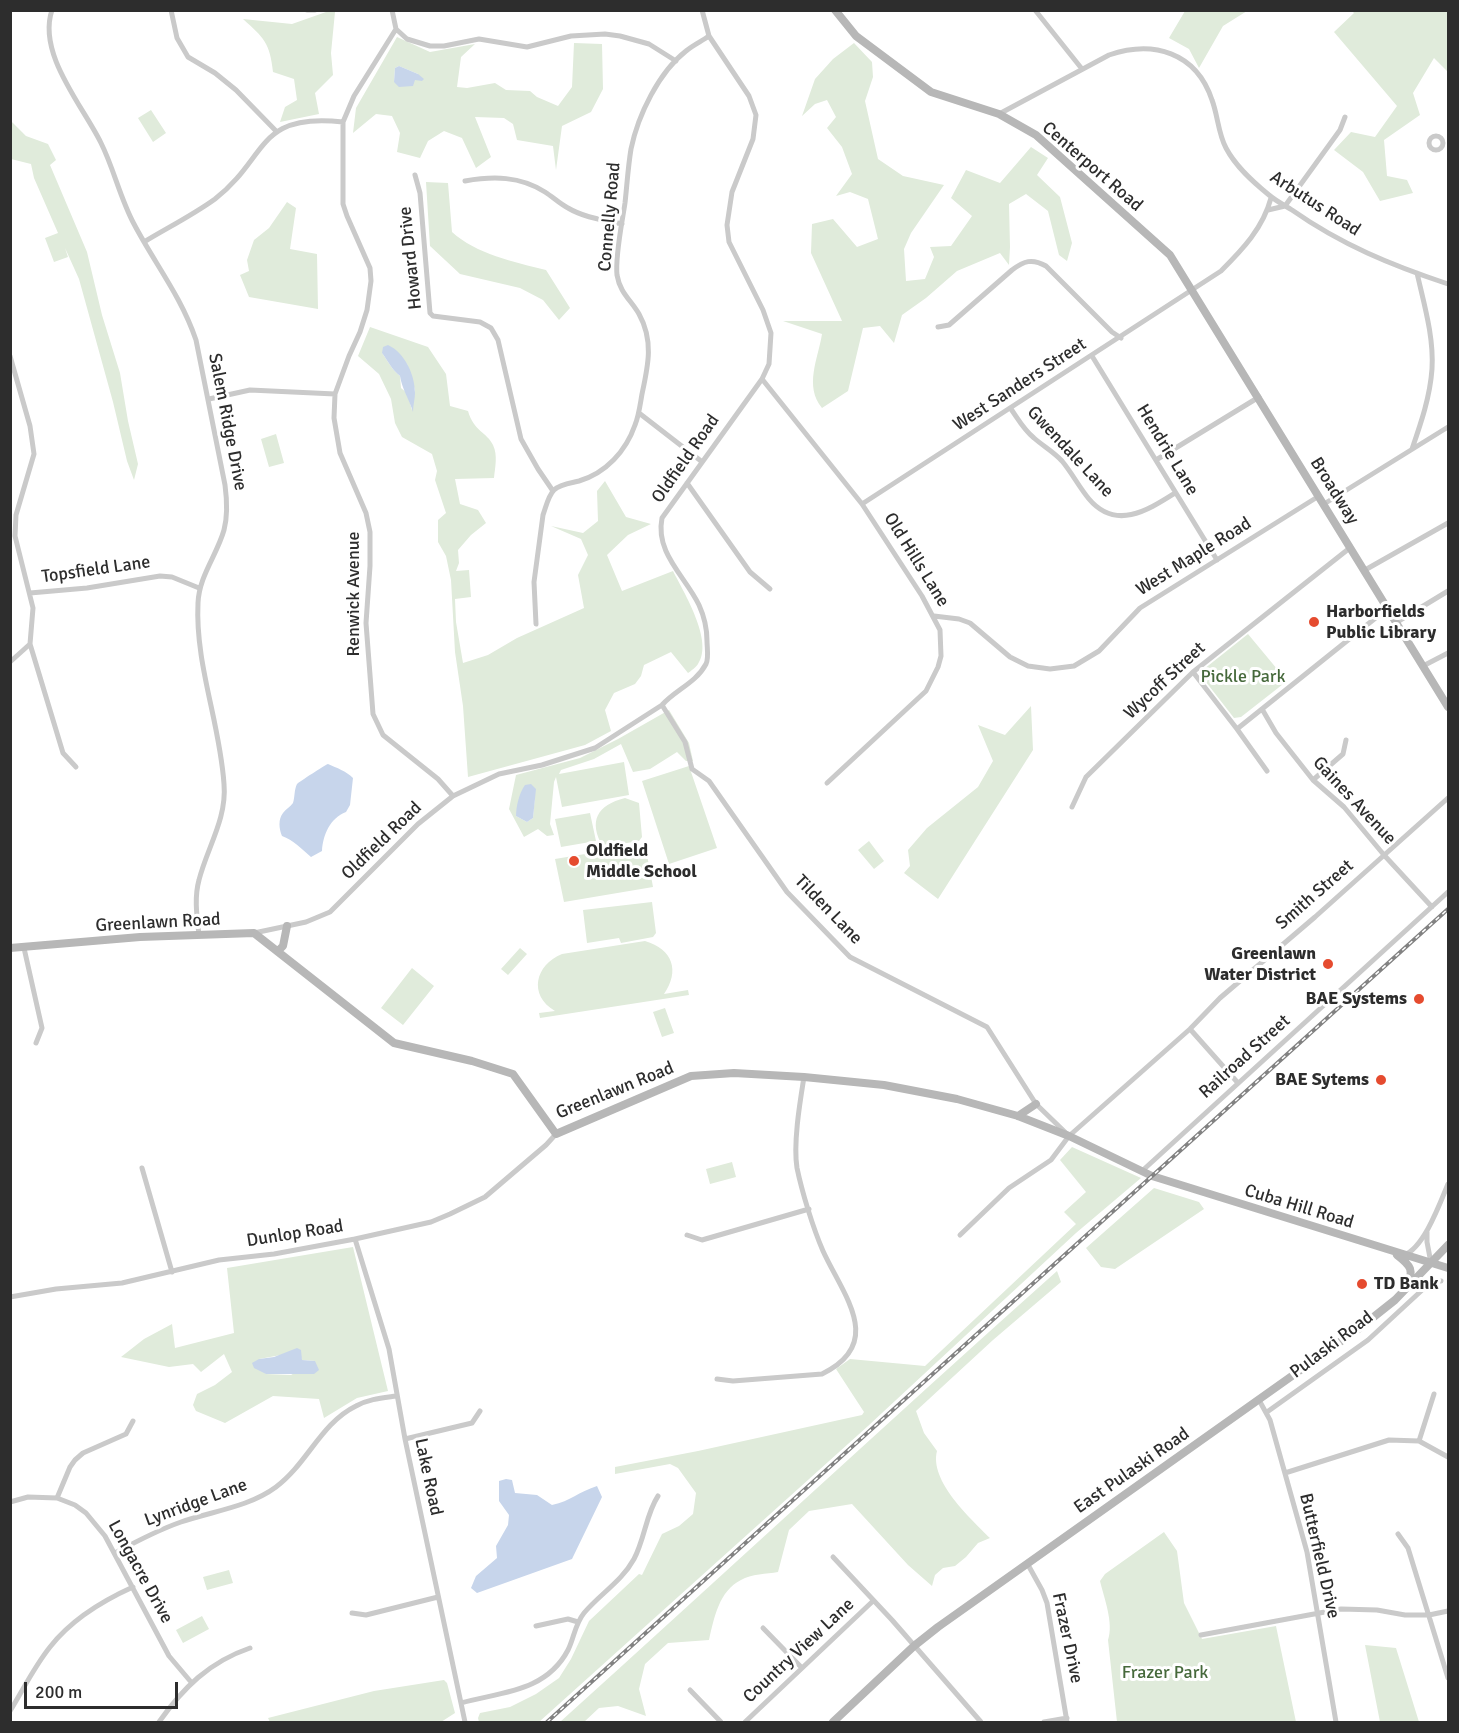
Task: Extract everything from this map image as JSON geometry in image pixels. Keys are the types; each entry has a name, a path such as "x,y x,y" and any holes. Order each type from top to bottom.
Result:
{"main road":[{"name":"Centerport Road","path":"835,10 855,36 930,92 999,114 1036,135 1170,255 1193,291"},
{"name":"Broadway","path":"1193,291 1449,707"},
{"path":"278,951 283,946 287,926"},
{"name":"Greenlawn Road","path":"10,948 140,937 254,933 394,1042 472,1061 513,1074 556,1134 691,1076 734,1073 804,1077 921,1090 1018,1116 1069,1136 1142,1171"},
{"path":"1018,1116 1036,1104"},
{"name":"Cuba Hill Road","path":"1142,1171 1449,1268"},
{"name":"East Pulaski Road","path":"833,1722 914,1646 1027,1563 1346,1338 1395,1300 1449,1245"},
{"path":"1391,1251 1407,1262 1411,1269 1408,1282 1395,1300"}],"street":[{"name":"Salem Ridge Drive","path":"52,10 48,24 52,51 100,141 116,176 126,209 189,318 196,340 227,502 224,532 199,588 199,634 224,784 221,818 198,881 196,908 199,935"},
{"path":"171,10 177,38 188,57 224,81 276,131"},
{"path":"307,10 315,10"},
{"path":"392,10 396,28 407,39 430,46 444,46 478,39 527,47 588,34 620,36 658,48 675,61"},
{"name":"Oldfield Road","path":"254,933 287,926 330,912 418,824 453,796 499,774 542,765 595,748 662,705 669,697 691,682 706,663 707,635 701,612 667,555 659,531 662,518 762,379 769,364 771,333 763,310 729,242 727,225 732,192 753,139 756,115 749,96 709,36 702,10"},
{"path":"1035,10 1082,69"},
{"name":"Renwick Avenue","path":"396,28 354,96 343,122 343,204 367,258 371,281 367,310 360,332 335,394 334,418 340,453 366,513 370,532 366,623 373,714 382,735 438,779 453,796"},
{"name":"Connelly Road","path":"553,491 560,486 604,470 620,452 635,428 650,356 640,316 624,295 617,273 629,160 639,122 648,101 675,61 709,36"},
{"name":"Arbutus Road","path":"999,114 1108,55 1125,49 1144,47 1160,49 1173,54 1190,66 1203,80 1212,98 1220,134 1226,148 1241,169 1271,198 1345,244 1449,284"},
{"path":"1268,210 1285,206 1340,130 1345,117"},
{"path":"144,242 214,200 276,131 311,121 343,122"},
{"path":"1439,150 1448,153"},
{"name":"Howard Drive","path":"415,175 420,193 430,313 433,316 480,322 491,328 498,340 521,439 553,491"},
{"path":"465,181 494,177 522,182 535,186 569,209 622,224"},
{"name":"West Sanders Street","path":"862,504 1221,271 1252,237 1268,210 1271,198"},
{"path":"938,327 949,326 1012,270 1030,261 1046,266 1112,332 1121,338"},
{"path":"1412,449 1427,405 1432,370 1431,343 1417,273"},
{"path":"10,356 33,442 32,467 14,524 17,550 30,593 34,620 30,644 63,753 76,767"},
{"name":"Hendrie Lane","path":"1092,356 1217,560"},
{"name":"Old Hills Lane","path":"762,379 862,504 934,616 940,630 941,656 926,691 826,783"},
{"path":"208,399 250,390 335,394"},
{"path":"1156,460 1259,397"},
{"name":"Gwendale Lane","path":"1011,409 1027,431 1060,458 1091,501 1101,509 1111,514 1135,514 1148,510 1175,493"},
{"path":"639,412 701,461"},
{"name":"West Maple Road","path":"934,616 959,619 970,623 1010,657 1028,666 1062,669 1074,666 1092,656 1140,608 1217,560 1449,427"},
{"path":"687,483 750,572 770,590"},
{"path":"536,624 534,582 543,515 553,491"},
{"path":"1365,570 1449,523"},
{"name":"Wycoff Street","path":"1072,807 1086,777 1193,672 1351,547"},
{"name":"Topsfield Lane","path":"30,593 87,588 160,576 172,577 199,588"},
{"path":"1397,622 1449,591"},
{"path":"1237,729 1389,608"},
{"path":"10,662 30,644"},
{"path":"1423,666 1449,653"},
{"path":"1193,672 1267,771"},
{"name":"Tilden Lane","path":"662,705 685,742 692,769 709,781 787,892 850,957 987,1027 1036,1104 1069,1136"},
{"name":"Gaines Avenue","path":"1262,709 1276,733 1313,780 1344,807 1432,907"},
{"path":"1313,780 1343,754 1346,740"},
{"name":"Smith Street","path":"960,1235 1009,1188 1051,1160 1069,1136 1190,1029 1220,998 1449,798"},
{"name":"Railroad Street","path":"1142,1171 1449,892"},
{"path":"24,948 42,1028 36,1043"},
{"path":"1190,1029 1238,1083"},
{"path":"717,1379 734,1381 822,1374 844,1360 853,1348 856,1335 855,1316 822,1248 799,1177 796,1154 804,1077"},
{"name":"Dunlop Road","path":"10,1298 56,1289 122,1283 219,1260 274,1254 431,1222 474,1203 502,1184 556,1134"},
{"path":"142,1168 172,1272"},
{"path":"1404,1255 1415,1249 1449,1184"},
{"path":"687,1235 702,1240 809,1209"},
{"path":"1429,1225 1426,1242 1431,1263"},
{"name":"Lake Road","path":"355,1239 389,1349 396,1396 465,1722"},
{"name":"Pulaski Road","path":"1267,1412 1368,1340 1433,1280 1441,1281"},
{"path":"1419,1441 1434,1394"},
{"name":"Lynridge Lane","path":"115,1553 157,1531 264,1495 293,1472 340,1416 356,1405 373,1399 396,1396"},
{"name":"Butterfield Drive","path":"1259,1400 1267,1412 1306,1552 1336,1722"},
{"path":"405,1439 472,1423 480,1411"},
{"path":"57,1498 75,1460 126,1434 133,1421"},
{"path":"1285,1473 1389,1440 1419,1441 1449,1456"},
{"path":"461,1703 511,1692 539,1681 552,1671 567,1650 584,1612 627,1569 643,1540 651,1506 658,1496"},
{"name":"Longacre Drive","path":"10,1502 28,1497 57,1498 75,1505 86,1513 95,1522 115,1553 169,1656 191,1682"},
{"path":"1398,1534 1408,1548 1449,1678"},
{"path":"833,1557 981,1722"},
{"name":"Frazer Drive","path":"1027,1563 1047,1603 1067,1720"},
{"path":"10,1711 34,1670 57,1639 97,1606 133,1587"},
{"path":"351,1613 366,1616 438,1597"},
{"name":"Country View Lane","path":"745,1722 873,1601"},
{"path":"1201,1635 1341,1609 1361,1609 1406,1615 1429,1615 1449,1611"},
{"path":"536,1626 568,1619 578,1622"},
{"path":"763,1628 802,1668"},
{"path":"159,1722 191,1682 217,1663 249,1648"},
{"path":"690,1690 721,1722"},
{"path":"1044,1722 1067,1720"}],"green space":[{"path":"1185,11 1247,11 1223,26 1199,68 1189,49 1169,38"},
{"path":"1352,11 1448,11 1448,72 1434,58 1413,93 1420,115 1384,140 1387,176 1407,180 1413,193 1380,201 1363,172 1334,150 1351,132 1375,137 1397,106 1334,32 1354,13"},
{"path":"326,12 335,12 331,53 333,75 315,93 319,114 280,122 285,107 297,100 294,79 273,72 268,47 243,19 292,24"},
{"path":"397,37 430,52 475,44 461,57 457,87 467,88 495,83 506,90 530,91 537,97 558,106 572,87 574,43 602,44 603,89 591,112 562,126 556,170 553,146 517,140 513,124 504,118 475,117 491,157 476,168 462,138 444,131 428,141 420,158 397,152 400,133 392,116 376,114 353,133 356,108","holes":["399,66 418,74 415,80 394,82 395,68"]},
{"path":"854,43 872,62 873,77 865,101 878,159 903,176 944,185 911,233 904,249 906,281 925,279 934,257 930,247 951,246 972,216 951,198 966,170 1000,183 1031,147 1048,158 1037,175 1060,197 1072,243 1067,261 1059,255 1048,211 1026,194 1009,204 1009,265 1000,253 957,271 902,315 894,343 880,326 863,328 848,391 822,408 817,400 813,382 822,334 783,321 842,321 811,253 812,224 833,219 857,247 878,239 868,199 850,192 836,196 852,174 842,147 827,128 836,117 827,100 815,104 802,116 815,79 833,59"},
{"path":"151,110 166,133 153,142 138,118"},
{"path":"11,121 26,136 48,144 56,160 50,165 87,252 102,315 120,373 138,464 134,480 79,279 65,248 68,257 54,262 45,238 58,233 34,178 31,164 11,159"},
{"path":"426,182 448,183 452,232 462,240 484,252 546,270 570,308 559,320 543,300 520,288 460,274 430,246"},
{"path":"287,202 296,208 290,249 317,254 318,309 249,297 240,275 249,271 247,260 254,240 269,228"},
{"path":"370,327 428,347 446,374 450,406 468,411 477,428 495,449 494,478 455,479 460,504 478,510 486,523 458,550 459,563 456,571 469,570 471,597 455,599 456,622 463,663 488,655 517,638 584,608 578,575 588,555 581,539 551,526 583,533 598,521 597,491 605,481 626,517 651,524 628,535 607,555 622,591 673,571 700,630 702,654 698,664 688,673 671,652 644,665 641,676 635,684 614,693 605,710 611,731 585,745 468,777 463,706 455,652 451,580 446,556 438,542 438,520 446,513 435,480 437,471 432,454 402,437 395,423 391,399 379,374 358,356","holes":["382,353 407,364 415,390 412,410 407,393 401,388 400,376"]},
{"path":"276,434 284,463 269,467 261,439"},
{"name":"Pickle Park","path":"1248,634 1287,681 1241,717 1234,718 1199,673"},
{"path":"1031,706 1033,750 938,899 904,873 910,866 908,850 927,828 978,787 993,761 978,725 1005,735"},
{"path":"669,710 689,743 693,761 686,761 677,752 650,769 633,772 621,744 594,759 561,770 559,774 624,762 629,795 562,807 556,777 550,824 554,835 547,836 538,829 524,837 509,809 516,775 580,758","holes":["535,796 533,818 527,822 516,816 519,804"]},
{"path":"689,766 717,848 669,864 642,781"},
{"path":"625,798 639,803 642,837 639,841 603,847 596,829 598,815 608,805"},
{"path":"590,813 596,841 561,847 555,819"},
{"path":"869,841 884,861 874,869 858,850"},
{"path":"645,844 653,887 564,902 555,859"},
{"path":"652,902 656,933 653,937 621,943 619,938 587,943 583,910"},
{"path":"645,941 662,949 671,962 672,977 664,994 688,990 689,995 540,1018 539,1013 555,1011 546,1004 538,989 541,973 553,959 562,954"},
{"path":"520,948 527,954 508,975 501,969"},
{"path":"412,968 434,986 403,1025 381,1008"},
{"path":"665,1008 674,1033 662,1037 653,1012"},
{"path":"1072,1147 1141,1178 1076,1233 868,1426 539,1722 479,1722 480,1713 510,1707 536,1694 559,1678 589,1621 639,1574 642,1575 662,1534 679,1526 693,1514 696,1493 678,1468 670,1464 615,1474 615,1467 862,1415 864,1412 836,1369 850,1359 925,1366 1076,1224 1064,1212 1086,1192 1060,1160"},
{"path":"732,1162 736,1177 710,1184 706,1169"},
{"path":"1154,1188 1199,1202 1204,1209 1115,1269 1101,1267 1086,1248"},
{"path":"353,1247 388,1391 357,1398 324,1418 319,1399 273,1396 225,1423 196,1411 193,1405 197,1394 215,1385 232,1372 224,1354 201,1372 193,1364 169,1367 121,1357 144,1339 172,1324 175,1348 234,1333 227,1268","holes":["281,1355 301,1357 302,1360 315,1361 291,1375 266,1374 259,1359"]},
{"path":"1057,1271 1061,1282 993,1340 916,1411 924,1433 937,1451 936,1463 945,1487 953,1499 990,1538 978,1543 955,1566 943,1568 935,1575 932,1586 908,1565 852,1504 809,1511 789,1530 778,1572 745,1578 727,1591 719,1606 709,1640 668,1643 645,1664 639,1689 646,1716 618,1706 599,1708 584,1722 560,1722 932,1383"},
{"name":"Frazer Park","path":"1164,1532 1177,1551 1184,1603 1202,1639 1276,1626 1296,1722 1117,1722 1108,1640 1110,1626 1100,1581 1105,1574"},
{"path":"229,1570 233,1583 207,1590 203,1577"},
{"path":"202,1616 209,1629 183,1643 176,1630"},
{"path":"1365,1645 1396,1648 1419,1722 1380,1722"},
{"path":"444,1680 447,1683 455,1713 441,1722 270,1722 268,1718 374,1691"}],"water":[{"path":"399,66 424,79 415,80 413,86 399,87 394,82 395,68"},
{"path":"388,345 399,353 411,372 415,393 413,412 400,376 382,353 383,347"},
{"path":"328,764 353,778 350,805 346,812 336,818 328,828 322,851 311,857 294,842 282,836 281,815 293,803 297,784"},
{"path":"531,784 536,789 533,818 527,822 516,816 516,812 523,788"},
{"path":"297,1348 301,1350 302,1360 315,1361 319,1370 314,1374 266,1374 254,1368 252,1363 259,1359 274,1357"},
{"path":"512,1480 515,1493 537,1495 552,1505 597,1486 602,1497 572,1559 477,1593 471,1588 476,1576 497,1558 496,1546 508,1525 509,1515 499,1501 499,1481"}],"railway":[{"path":"547,1722 1448,909"}],"place":[{"name":"Harborfields Public Library","path":"1314,622"},
{"name":"Oldfield Middle School","path":"574,861"},
{"name":"Greenlawn Water District","path":"1328,964"},
{"name":"BAE Systems","path":"1419,999"},
{"name":"BAE Sytems","path":"1381,1080"},
{"name":"TD Bank","path":"1362,1284"}]}
